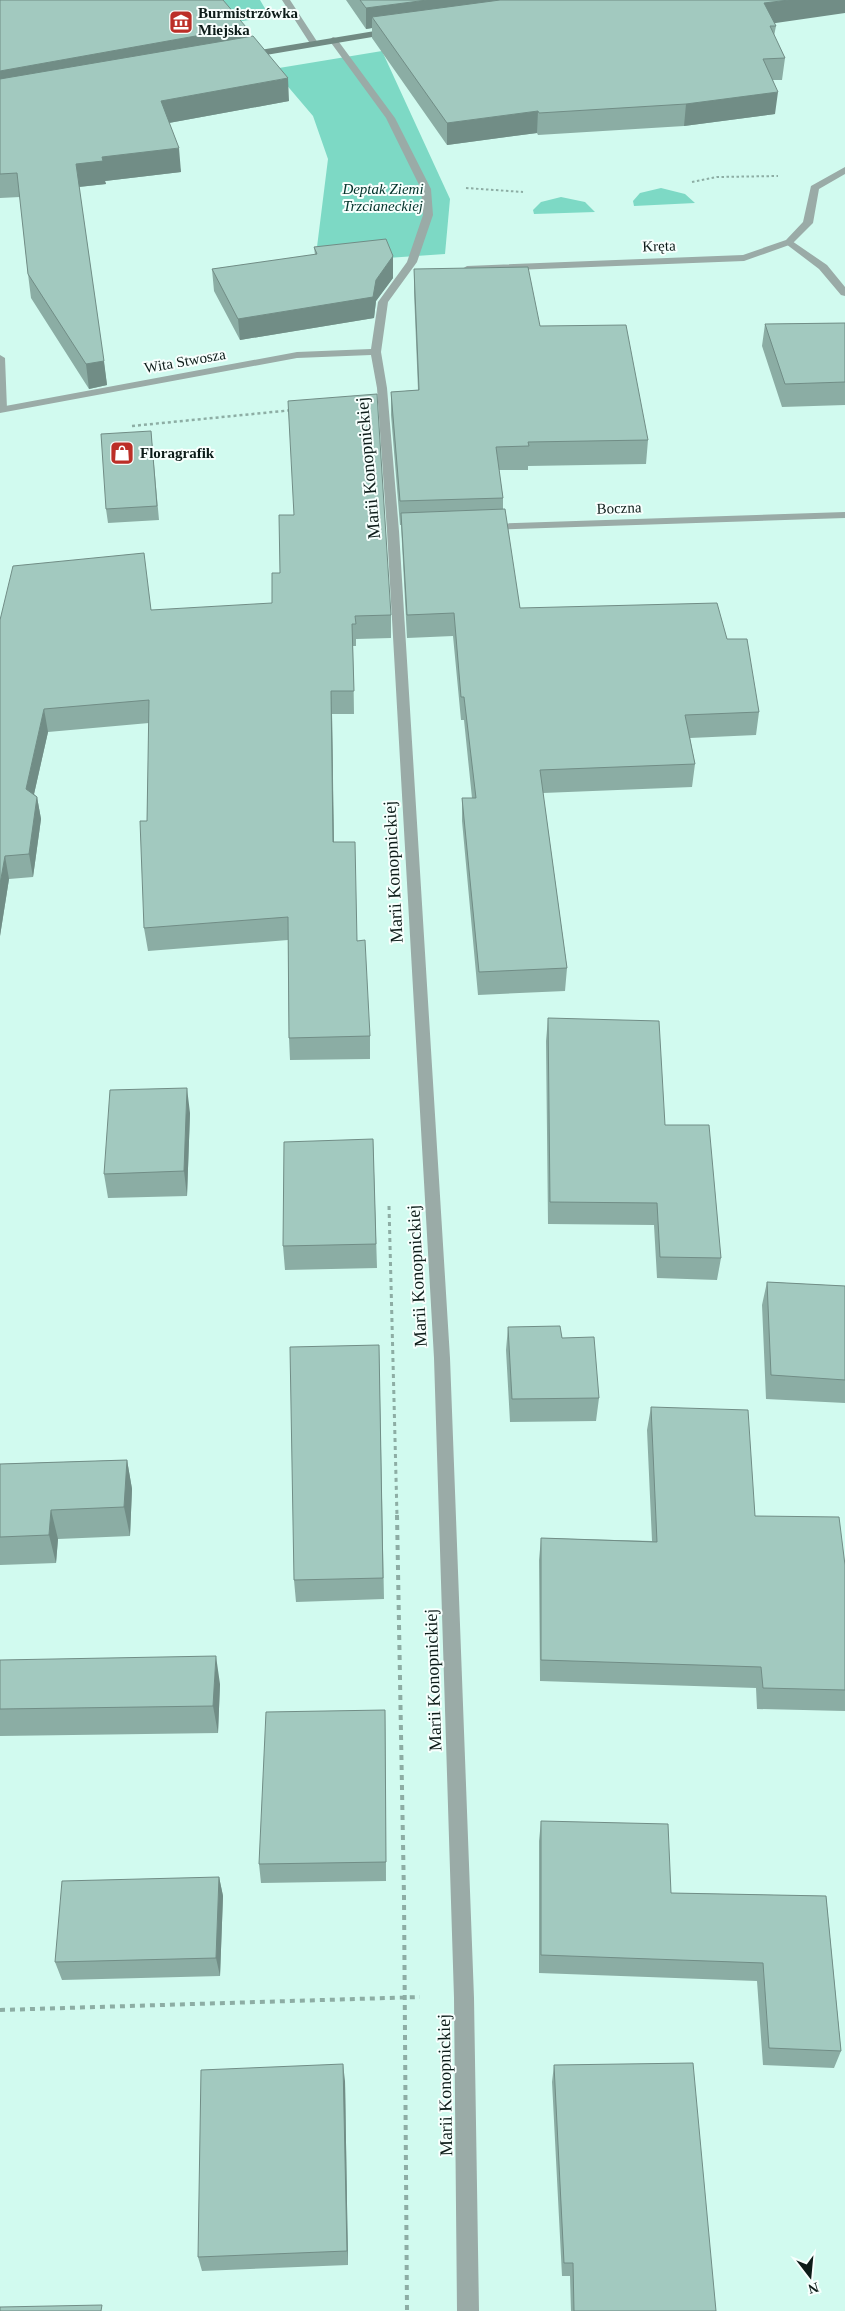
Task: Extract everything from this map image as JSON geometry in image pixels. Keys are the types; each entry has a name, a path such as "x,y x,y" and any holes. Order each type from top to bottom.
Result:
{"main road":[{"path":"235,57 400,30"}],"street":[{"path":"286,0 314,43"},
{"path":"333,40 390,118 426,189"},
{"name":"Kręta","path":"458,269 744,258 789,242 808,223 814,188 845,170"},
{"name":"Marii Konopnickiej","path":"426,189 428,215 415,255 406,271 383,302 376,352 382,388 398,531 442,1358 464,1998 468,2311"},
{"path":"789,242 823,267 845,293"},
{"path":"406,271 421,270"},
{"name":"Wita Stwosza","path":"1,409 298,355 376,352"},
{"path":"0,358 1,409"},
{"name":"Boczna","path":"478,528 845,515"}],"path":[{"path":"692,182 717,177 780,176"},
{"path":"426,189 470,188 523,192"},
{"path":"129,426 246,413 302,410"},
{"path":"388,1201 395,1389 405,1996 407,2311"},
{"path":"0,2010 405,1996 464,1998"}],"green space":[{"path":"218,0 260,0 270,17 236,22"},
{"name":"Deptak Ziemi Trzcianeckiej","path":"382,51 450,199 445,254 315,263 328,159 313,116 273,69"},
{"path":"661,188 685,194 695,203 634,206 633,201 640,193"},
{"path":"561,197 585,202 595,212 534,214 533,210 541,202"}],"building":[{"path":"0,0 223,0 246,27 0,71"},
{"path":"360,0 427,0 366,8"},
{"path":"500,0 789,0 764,3 776,26 770,26 785,58 763,59 778,92 686,104 539,113 538,111 447,123 372,17"},
{"path":"253,36 288,78 161,101 179,148 102,157 103,161 76,164 104,361 86,364 28,274 17,173 0,174 0,79"},
{"path":"386,239 393,256 376,280 373,297 238,319 212,269 317,254 314,247"},
{"path":"528,267 540,326 626,325 648,440 528,442 529,446 496,447 503,498 400,501 391,392 419,390 414,269"},
{"path":"845,323 845,382 785,384 765,324"},
{"path":"377,394 391,615 355,616 356,624 352,624 354,691 331,691 333,842 355,842 357,941 365,940 370,1036 289,1038 288,917 144,928 140,821 147,821 149,700 44,709 26,789 37,797 29,854 5,856 0,884 0,620 13,566 144,553 151,610 272,603 272,573 280,573 279,515 294,515 288,401"},
{"path":"151,431 157,506 106,509 101,434"},
{"path":"505,509 520,608 717,603 727,639 747,639 759,712 685,715 695,764 540,770 567,968 479,972 462,798 476,798 464,697 461,697 454,613 407,615 401,513"},
{"path":"548,1018 659,1021 665,1125 709,1125 721,1258 660,1257 657,1203 550,1202"},
{"path":"187,1088 184,1171 104,1174 110,1090"},
{"path":"373,1139 376,1244 283,1246 284,1142"},
{"path":"767,1282 845,1286 845,1380 771,1375"},
{"path":"560,1326 562,1338 594,1337 599,1398 512,1399 508,1327"},
{"path":"379,1345 383,1578 294,1580 290,1347"},
{"path":"651,1407 748,1410 755,1516 839,1517 845,1565 845,1690 763,1688 761,1667 541,1660 541,1538 657,1542"},
{"path":"127,1460 124,1507 51,1510 49,1535 0,1537 0,1464"},
{"path":"216,1656 213,1706 0,1709 0,1660"},
{"path":"385,1710 386,1862 259,1864 266,1712"},
{"path":"541,1821 668,1824 671,1893 826,1896 841,2051 769,2048 763,1963 541,1955"},
{"path":"219,1877 216,1958 55,1962 62,1881"},
{"path":"693,2063 716,2311 574,2311 573,2263 564,2263 554,2065"},
{"path":"343,2064 347,2251 198,2257 201,2070"},
{"path":"102,2305 101,2311 0,2311 0,2307"}],"place":[{"name":"Burmistrzówka Miejska","path":"181,22"},
{"name":"Floragrafik","path":"122,453"}]}
